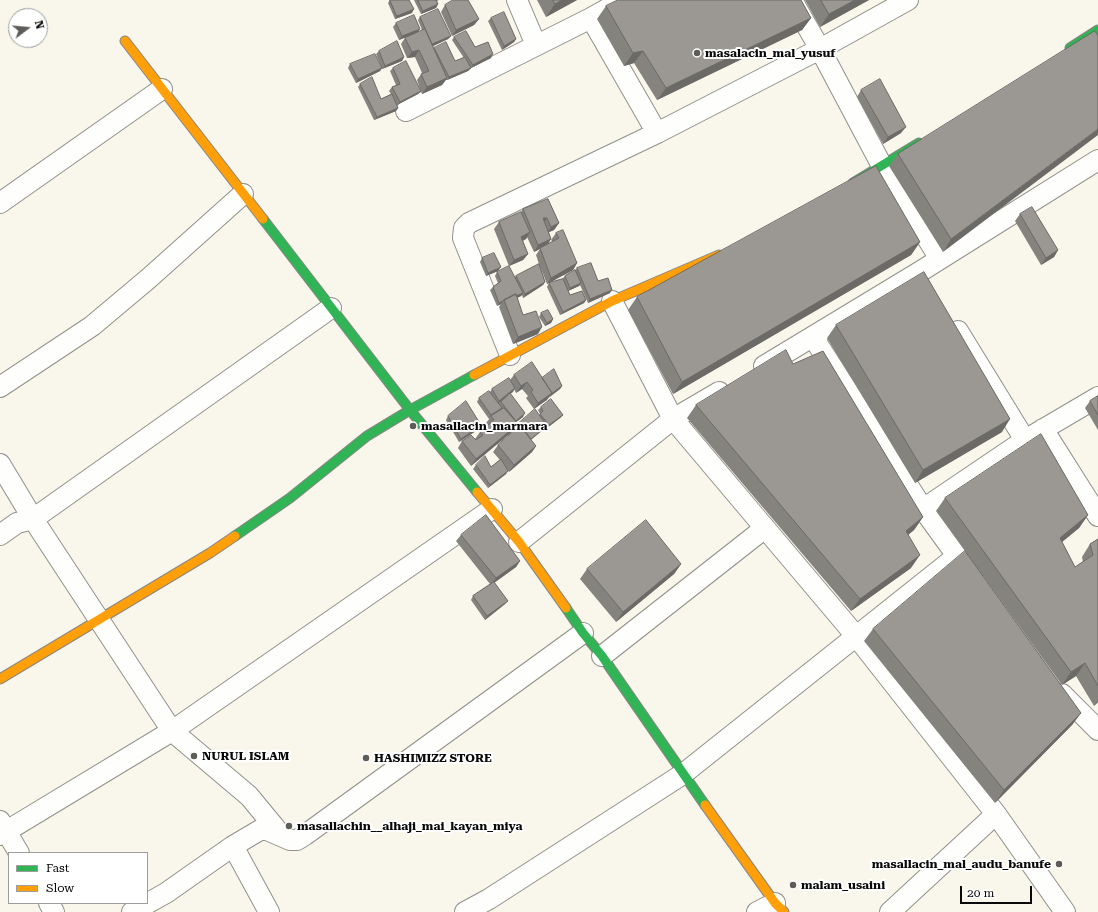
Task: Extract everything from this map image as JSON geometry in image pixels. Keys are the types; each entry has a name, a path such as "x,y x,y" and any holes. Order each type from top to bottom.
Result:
{"street":[{"path":"517,0 536,46"},
{"path":"406,111 591,18 623,0"},
{"path":"792,0 820,49 882,166 940,259"},
{"path":"510,355 463,238 464,228 469,223 657,133 820,49 908,0"},
{"path":"591,18 657,133"},
{"path":"1064,51 1098,30"},
{"path":"125,41 410,410 519,542 583,633 602,656 683,774 779,907 757,912"},
{"path":"0,203 162,89"},
{"path":"847,186 929,136"},
{"path":"519,542 673,419 813,337 925,278 940,259 1097,163"},
{"path":"0,387 92,326 148,279 243,194"},
{"path":"0,679 210,553 290,498 367,436 410,410 612,301 728,251"},
{"path":"612,301 673,419 856,636 996,814 1065,912"},
{"path":"0,535 17,523 33,519 331,308"},
{"path":"950,318 1026,440"},
{"path":"813,337 923,509 976,580"},
{"path":"923,509 1043,429 1098,397"},
{"path":"1043,429 1098,516"},
{"path":"0,464 33,519 172,731 249,796 282,836"},
{"path":"18,852 2,830 172,731 492,509"},
{"path":"602,656 765,528"},
{"path":"465,912 489,899 683,774 957,556"},
{"path":"148,903 166,893 233,846 263,829 290,840 297,840 583,633"},
{"path":"1049,679 1098,730"},
{"path":"890,912 996,814"},
{"path":"233,846 269,912"},
{"path":"132,912 146,904"}],"building":[{"path":"390,0 409,0 414,9 397,16"},
{"path":"418,0 436,0 438,4 423,11"},
{"path":"453,0 468,0 479,19 456,30 445,5"},
{"path":"553,0 562,0 555,4"},
{"path":"618,0 801,0 811,18 666,88 643,51 633,53 606,6"},
{"path":"821,0 855,0 829,14"},
{"path":"438,9 451,36 432,44 420,17"},
{"path":"504,12 516,39 504,46 491,18"},
{"path":"414,15 420,29 402,36 396,23"},
{"path":"425,29 447,78 427,87 421,74 429,71 419,50 412,52 405,38"},
{"path":"466,31 475,47 488,42 493,54 473,65 454,37"},
{"path":"1095,31 1098,36 1098,129 951,239 898,154"},
{"path":"397,41 404,57 385,66 379,51"},
{"path":"446,42 455,61 465,57 471,68 449,77 434,48"},
{"path":"375,54 382,68 358,79 350,64"},
{"path":"406,61 421,91 400,102 392,87 400,84 393,68"},
{"path":"372,77 381,99 392,94 398,108 377,117 360,84"},
{"path":"880,79 906,127 888,137 861,90"},
{"path":"876,166 920,242 682,382 637,297"},
{"path":"548,199 559,223 551,227 547,218 543,218 551,239 538,245 523,209"},
{"path":"1032,207 1058,250 1046,258 1020,214"},
{"path":"521,212 530,232 521,237 528,254 514,260 499,222"},
{"path":"563,230 577,263 551,278 540,248 559,238 556,233"},
{"path":"494,253 501,267 488,273 482,258"},
{"path":"591,263 598,281 608,278 612,290 590,299 577,268"},
{"path":"539,264 545,282 525,294 516,276"},
{"path":"509,266 523,293 516,296 516,294 499,303 493,287 501,281 497,272"},
{"path":"575,270 581,283 570,288 565,276"},
{"path":"924,272 1010,419 923,470 836,325"},
{"path":"563,279 570,295 582,291 586,300 563,312 549,283"},
{"path":"516,294 523,315 536,311 542,327 518,337 504,300"},
{"path":"548,310 553,319 547,323 541,313"},
{"path":"786,350 793,364 823,351 923,517 906,531 920,555 860,599 696,405"},
{"path":"532,362 552,393 538,403 531,392 533,390 527,382 521,386 514,375"},
{"path":"554,369 562,386 551,394 552,393 542,378"},
{"path":"509,378 515,388 499,401 492,389"},
{"path":"489,391 502,408 491,415 479,398"},
{"path":"510,393 525,413 516,421 501,402"},
{"path":"1098,396 1098,415 1090,401"},
{"path":"551,399 563,415 549,425 540,414 543,411 541,407"},
{"path":"466,401 481,425 461,439 448,416"},
{"path":"504,408 518,424 476,459 462,441 471,435 476,440 483,435 480,432 494,420 491,416"},
{"path":"535,409 547,426 531,439 519,423"},
{"path":"520,426 536,446 514,465 498,445"},
{"path":"1041,434 1088,515 1060,538 1075,567 1093,555 1090,544 1098,539 1098,686 1085,663 1071,672 945,498"},
{"path":"485,456 491,467 501,459 508,471 490,485 476,465"},
{"path":"486,515 520,561 496,578 461,535"},
{"path":"646,520 681,564 623,612 587,569"},
{"path":"965,551 1081,713 1004,790 873,629"},
{"path":"494,582 508,601 487,616 473,596"}],"traffic: fast":[{"path":"1070,48 1098,30"},
{"path":"853,183 919,143"},
{"path":"263,219 410,410 477,492"},
{"path":"235,536 290,498 367,436 410,410 474,375"},
{"path":"566,608 583,633 602,656 705,805"}],"traffic: slow":[{"path":"125,41 263,219"},
{"path":"474,375 612,301 719,255"},
{"path":"477,492 519,542 566,608"},
{"path":"0,679 210,553 235,536"},
{"path":"705,805 775,903 784,912"}],"place":[{"name":"masalacin_mal_yusuf","path":"697,53"},
{"name":"masallacin_marmara","path":"413,426"},
{"name":"NURUL ISLAM","path":"194,756"},
{"name":"HASHIMIZZ STORE","path":"366,758"},
{"name":"masallachin__alhaji_mai_kayan_miya","path":"289,826"},
{"name":"masallacin_mal_audu_banufe","path":"1059,864"},
{"name":"malam_usaini","path":"793,885"}]}
